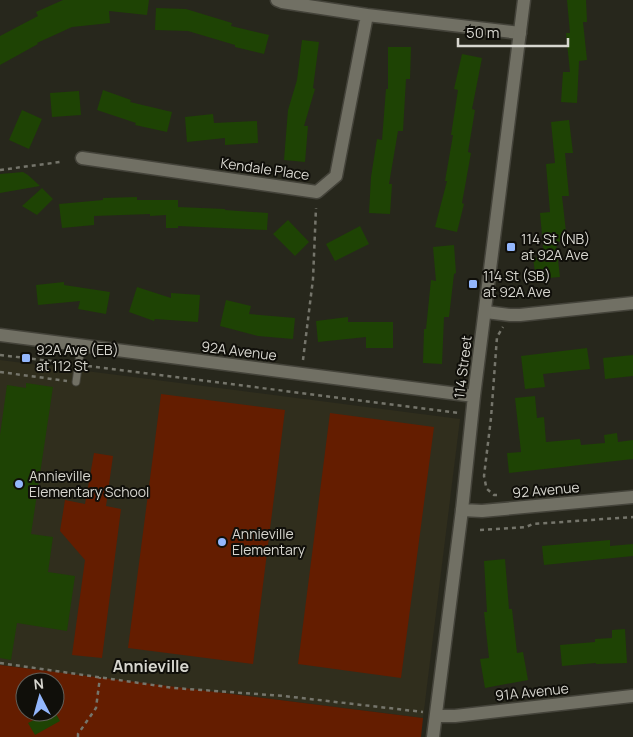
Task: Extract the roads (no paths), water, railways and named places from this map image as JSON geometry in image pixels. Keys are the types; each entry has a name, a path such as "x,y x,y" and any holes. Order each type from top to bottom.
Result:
{"street":[{"path":"276,0 367,15 520,32"},
{"name":"114 Street","path":"433,737 430,714 462,510 474,396 524,0"},
{"name":"Kendale Place","path":"82,158 317,192 336,176 367,15"},
{"path":"486,312 520,315 633,303"},
{"name":"92A Avenue","path":"0,335 474,396"},
{"name":"92 Avenue","path":"462,510 482,511 633,497"},
{"name":"91A Avenue","path":"430,714 455,716 632,696"}],"lane":[{"path":"76,382 82,346"}],"place":[{"name":"114 St (NB) at 92A Ave","path":"511,247"},
{"name":"114 St (SB) at 92A Ave","path":"473,284"},
{"name":"92A Ave (EB) at 112 St","path":"26,358"},
{"name":"Annieville Elementary School","path":"19,484"},
{"name":"Annieville Elementary","path":"222,542"}],"district":[{"name":"Annieville","path":"151,666"}]}
